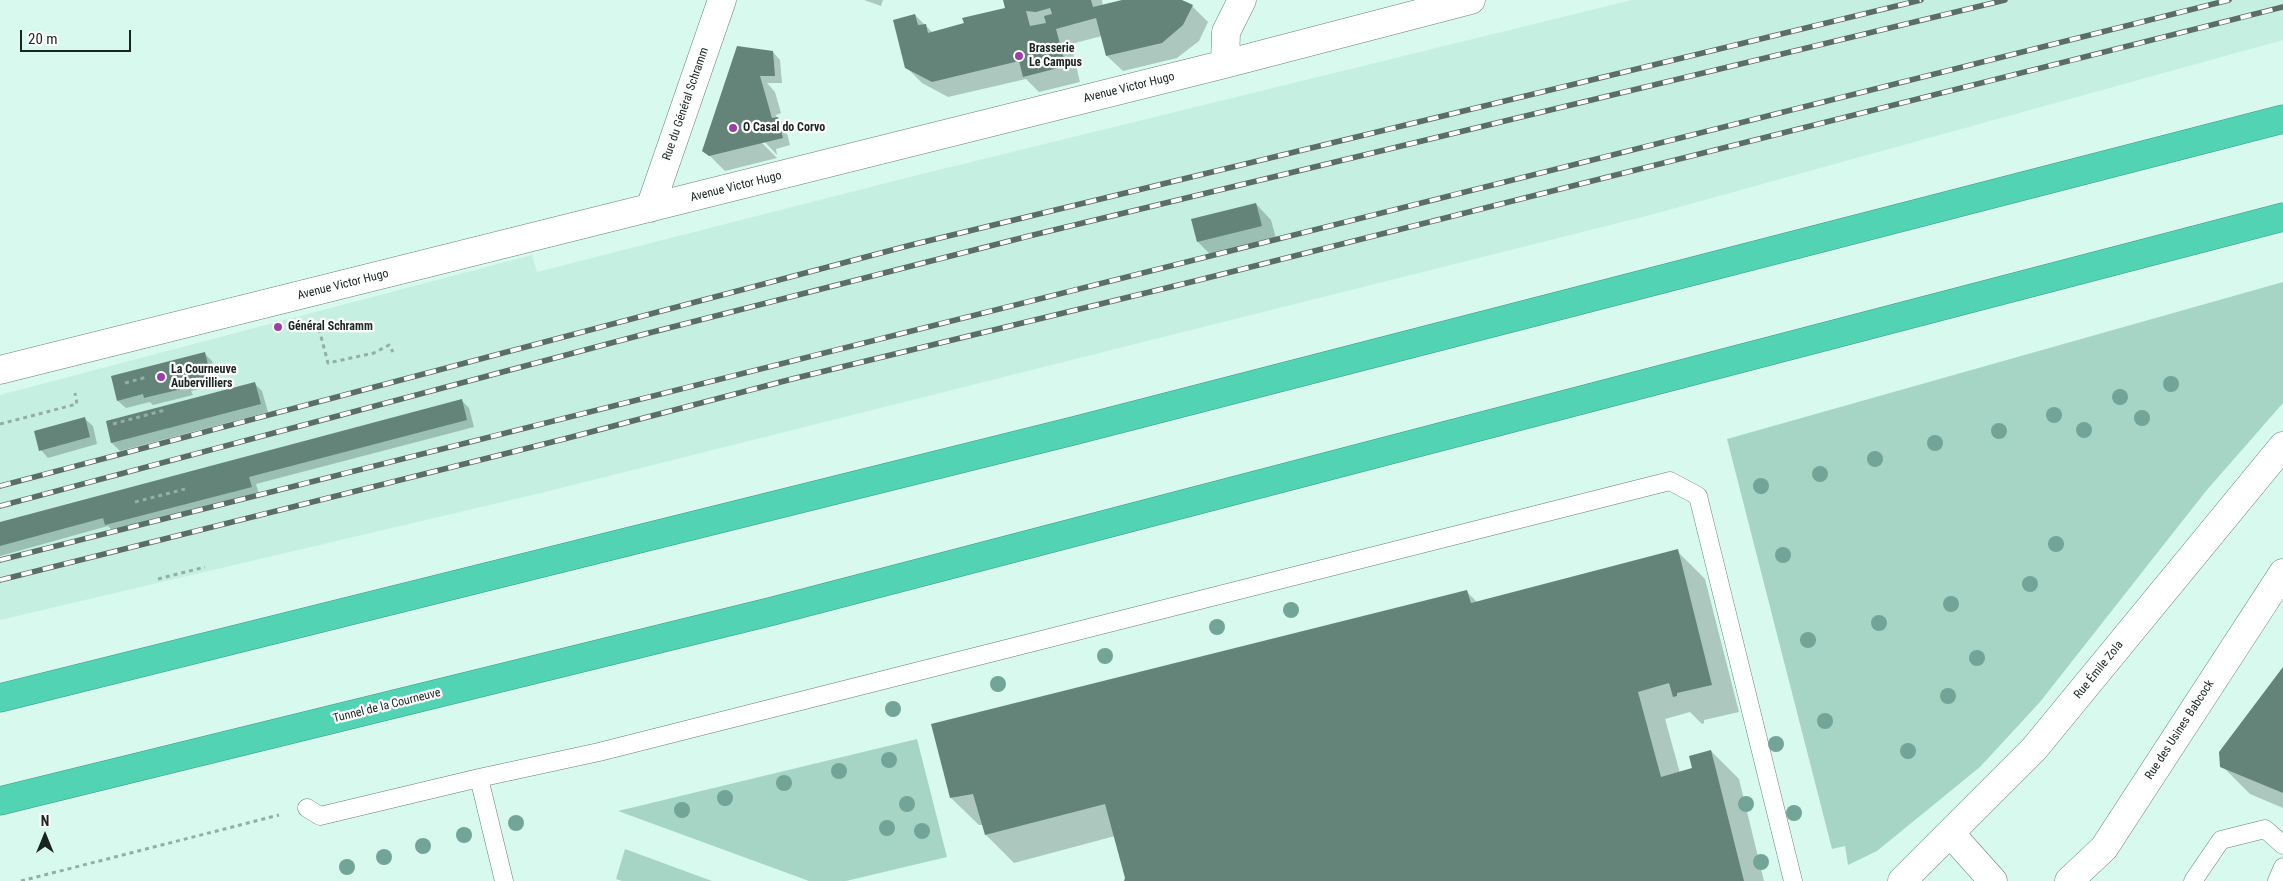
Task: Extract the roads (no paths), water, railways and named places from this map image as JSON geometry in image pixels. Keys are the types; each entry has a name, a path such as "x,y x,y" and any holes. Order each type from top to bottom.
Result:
{"highway":[{"path":"6,696 1076,430 2283,119"},
{"name":"Tunnel de la Courneuve","path":"0,801 773,611 2283,217"}],"street":[{"name":"Rue du Général Schramm","path":"650,208 722,0"},
{"path":"1224,64 1226,32 1242,0"},
{"name":"Avenue Victor Hugo","path":"0,370 1224,64 1471,0"},
{"name":"Rue Émile Zola","path":"1902,881 2034,749 2283,446"},
{"name":"Rue des Usines Babcock","path":"2072,880 2104,848 2283,572"},
{"path":"1951,834 1993,881"}],"lane":[{"path":"307,808 320,816 479,778 600,752 1670,481 1698,496 1793,881"},
{"path":"479,778 504,881"},
{"path":"2193,881 2221,840 2264,829 2283,845"},
{"path":"2277,881 2283,867"}],"railway":[{"path":"0,486 911,245 1921,0"},
{"path":"0,506 641,335 1029,236 2005,0"},
{"path":"0,560 2229,0"},
{"path":"0,580 564,439 792,379 1199,280 2283,7"}],"place":[{"name":"Brasserie Le Campus","path":"1019,56"},
{"name":"O Casal do Corvo","path":"733,128"},
{"name":"Général Schramm","path":"278,327"},
{"name":"La Courneuve Aubervilliers","path":"161,377"}]}
